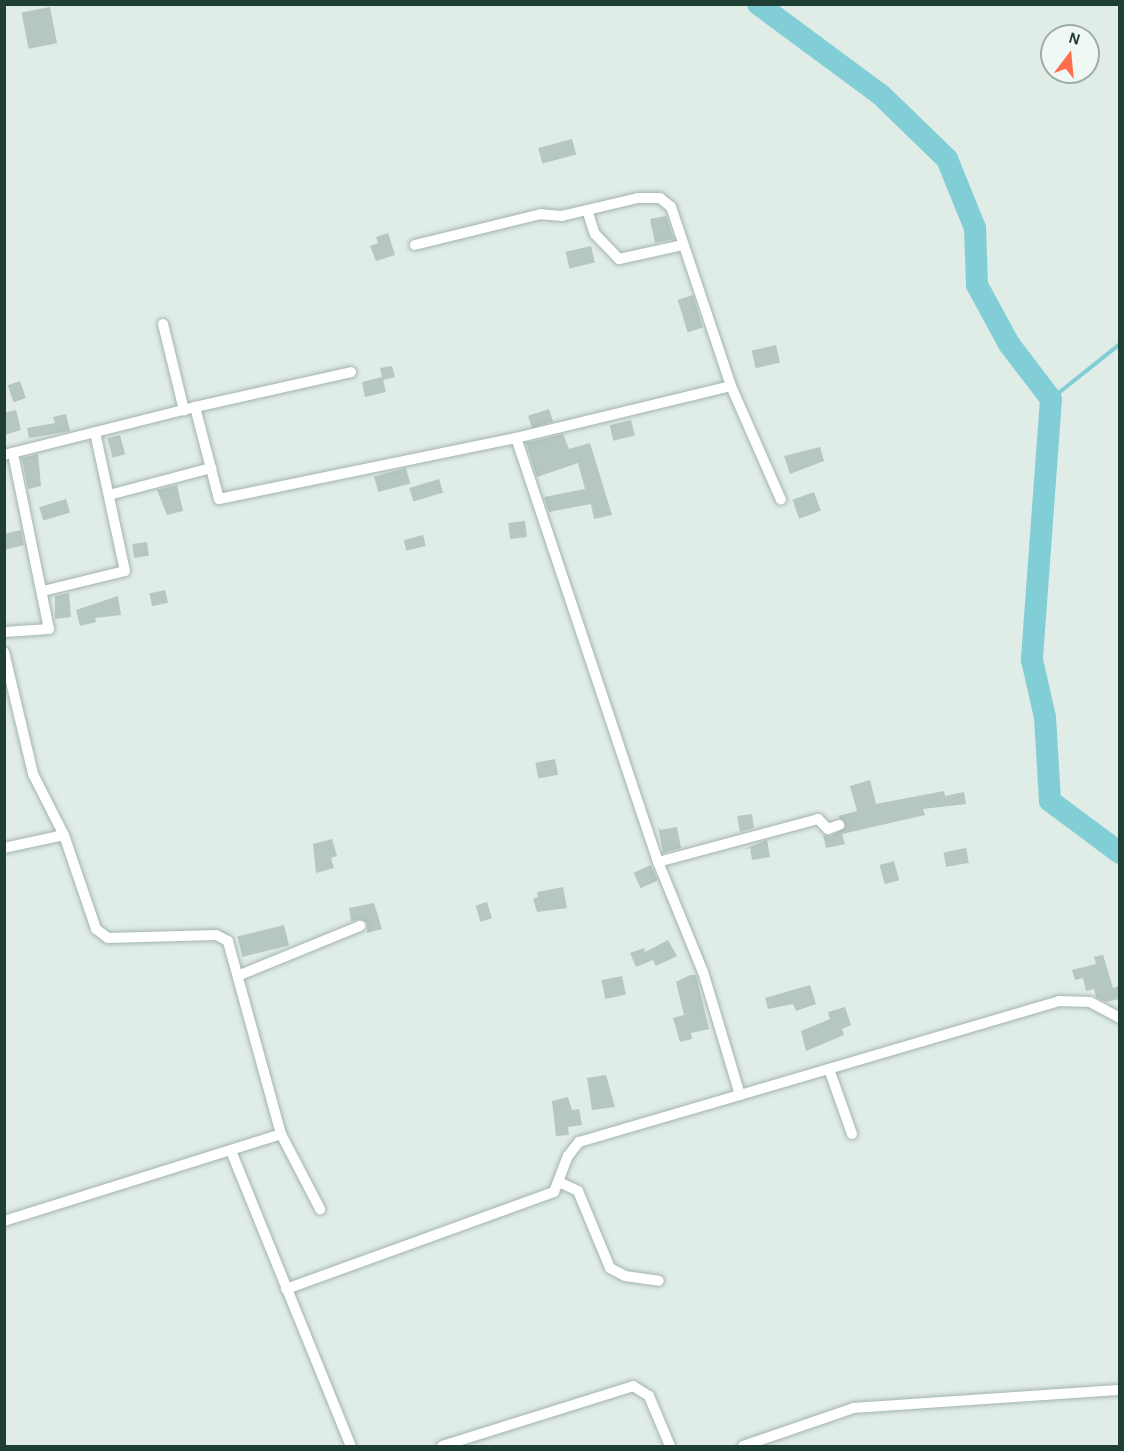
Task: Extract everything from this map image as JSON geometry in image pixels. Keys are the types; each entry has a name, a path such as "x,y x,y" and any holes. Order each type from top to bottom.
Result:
{"street":[{"path":"415,245 541,214 562,216 638,198 660,198 671,207 731,386 781,500"},
{"path":"587,210 595,234 613,257 683,245"},
{"path":"163,324 189,409 211,468 219,499 516,438 731,386"},
{"path":"4,632 49,629 43,591 9,454 351,372"},
{"path":"43,591 125,571 95,432"},
{"path":"516,438 658,862 703,972 740,1095"},
{"path":"109,495 211,468"},
{"path":"4,652 33,774 64,835 96,929 108,939 216,935 228,941 240,975 281,1134 320,1209"},
{"path":"658,862 818,819 828,829 839,825"},
{"path":"4,848 64,835"},
{"path":"240,975 360,926"},
{"path":"286,1289 554,1192 561,1183 568,1156 579,1142 1059,1001 1090,1002 1119,1018"},
{"path":"829,1069 852,1134"},
{"path":"4,1221 281,1134"},
{"path":"231,1151 351,1446"},
{"path":"561,1183 578,1191 610,1268 625,1276 658,1281"},
{"path":"442,1446 477,1441 633,1386 649,1396 670,1446"},
{"path":"743,1446 854,1408 1119,1390"}],"building":[{"path":"50,7 57,43 29,49 22,13"},
{"path":"572,139 576,154 542,164 538,148"},
{"path":"666,216 674,239 655,243 650,219"},
{"path":"388,233 395,255 376,261 370,246 378,243 376,237"},
{"path":"591,246 595,263 569,268 566,252"},
{"path":"693,295 703,328 688,332 678,300"},
{"path":"776,345 780,363 756,368 752,351"},
{"path":"392,366 395,377 383,380 386,392 365,397 362,382 382,377 380,368"},
{"path":"20,381 26,398 14,402 8,385"},
{"path":"549,409 553,421 532,428 528,416"},
{"path":"16,410 21,430 4,435 4,413"},
{"path":"66,414 70,431 29,438 27,428 55,423 53,417"},
{"path":"631,420 635,436 614,441 610,425"},
{"path":"563,434 569,449 590,443 612,515 594,519 591,504 549,512 544,497 585,489 578,463 537,477 526,443"},
{"path":"120,435 125,454 113,458 107,438"},
{"path":"820,447 824,461 790,474 784,456"},
{"path":"38,454 41,486 28,489 22,458"},
{"path":"406,468 410,483 378,492 374,477"},
{"path":"439,479 443,492 413,501 409,488"},
{"path":"177,485 183,511 167,515 157,490"},
{"path":"814,492 821,511 799,519 792,500"},
{"path":"66,499 70,512 43,521 39,507"},
{"path":"525,521 527,537 510,539 508,523"},
{"path":"21,530 24,545 4,550 4,534"},
{"path":"423,535 426,546 407,551 404,540"},
{"path":"147,542 149,556 134,558 132,544"},
{"path":"165,590 168,603 152,606 149,594"},
{"path":"69,593 71,617 55,619 55,596"},
{"path":"118,596 121,615 95,618 96,622 80,626 76,610"},
{"path":"555,759 558,775 538,779 535,763"},
{"path":"870,780 876,804 944,791 945,796 964,792 966,804 923,809 925,815 842,834 845,844 826,848 823,835 831,836 846,827 838,816 857,811 850,786"},
{"path":"752,814 754,828 740,832 737,816"},
{"path":"658,826 660,830 677,827 681,848 663,853"},
{"path":"332,839 337,856 331,858 334,868 316,873 313,844"},
{"path":"767,840 770,857 752,860 750,848 742,850"},
{"path":"966,848 969,863 946,867 943,852"},
{"path":"894,861 899,880 885,884 880,865"},
{"path":"651,865 658,881 641,888 634,873"},
{"path":"563,887 567,908 537,912 533,899 538,897 537,892"},
{"path":"487,902 492,918 480,922 476,906"},
{"path":"374,903 382,929 367,933 367,923 360,919 351,921 349,908"},
{"path":"284,925 289,945 243,957 237,937"},
{"path":"668,940 677,956 656,966 653,960 636,967 630,953 644,948 645,952"},
{"path":"1103,955 1113,988 1119,986 1119,999 1106,1002 1096,997 1094,989 1086,991 1083,978 1075,980 1072,970 1096,964 1094,957"},
{"path":"690,975 696,975 709,1029 691,1033 692,1039 680,1042 673,1018 684,1015 676,982"},
{"path":"622,976 626,995 605,999 601,980"},
{"path":"810,985 816,1004 796,1011 793,1004 768,1009 765,998"},
{"path":"845,1007 851,1025 842,1029 844,1035 806,1051 801,1031 830,1019 828,1012"},
{"path":"606,1075 615,1107 592,1110 587,1078"},
{"path":"568,1097 572,1110 579,1109 582,1125 568,1127 569,1135 556,1136 552,1101"}],"waterway":[{"path":"758,4 881,95 947,159 975,228 977,285 1009,344 1051,399 1032,660 1045,717 1050,801 1120,853"},
{"path":"1051,399 1120,344"}]}
